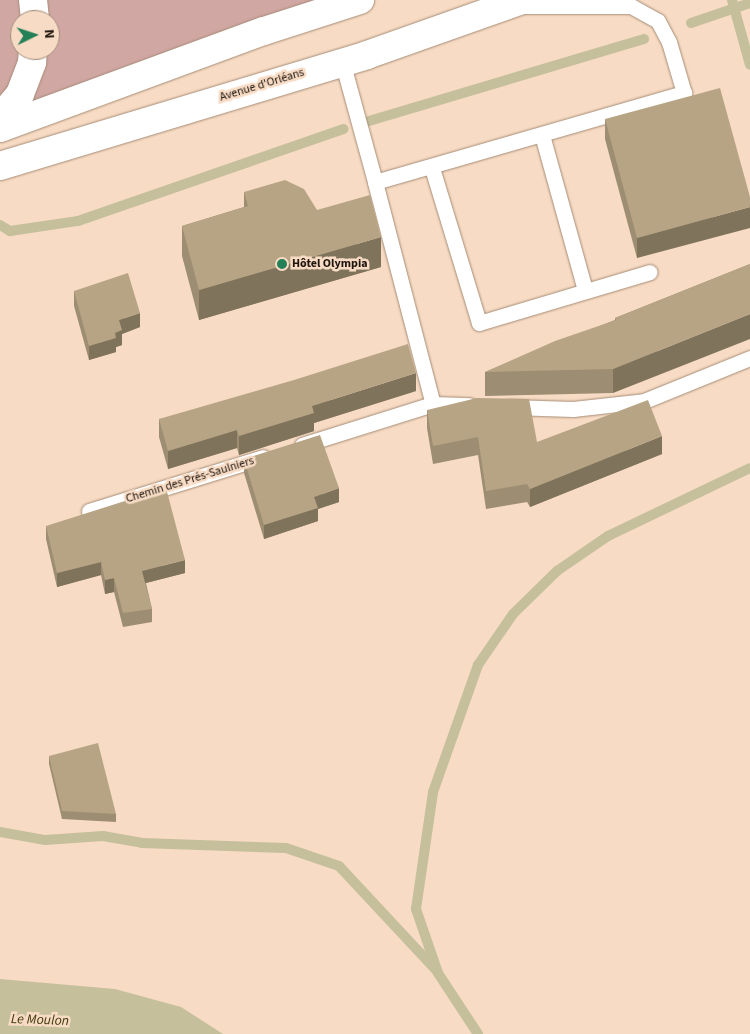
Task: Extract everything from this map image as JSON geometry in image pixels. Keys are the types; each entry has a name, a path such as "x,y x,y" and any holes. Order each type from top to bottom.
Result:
{"main road":[{"path":"0,128 264,31 360,0"},
{"name":"Avenue d'Orléans","path":"0,166 342,61 513,3"},
{"path":"0,118 20,94 32,60"}],"lane":[{"path":"375,182 432,168 684,93 669,42 658,21 631,6 513,3"},
{"path":"342,61 433,404"},
{"path":"542,135 585,290"},
{"path":"432,168 479,323 650,272"},
{"name":"Chemin des Prés-Saulniers","path":"89,511 433,404 573,409 644,401 750,358"}],"shaded area":[{"path":"0,0 370,0 0,130"}],"water":[{"name":"Le Moulon","path":"0,979 115,989 181,1007 223,1034 0,1034"}],"building":[{"path":"720,88 750,197 750,207 637,238 605,119"},
{"path":"285,180 304,189 317,210 370,195 381,237 199,290 182,226 248,206 244,192"},
{"path":"750,264 750,314 613,369 485,372 555,341 616,320 615,318"},
{"path":"128,273 140,313 119,320 122,330 115,333 116,338 89,346 74,291"},
{"path":"408,344 416,373 312,406 314,413 239,436 237,430 168,451 159,419 294,380"},
{"path":"477,398 529,399 537,442 648,400 662,436 530,489 527,484 486,491 478,437 433,446 427,410"},
{"path":"320,435 339,488 314,497 318,508 264,525 244,459"},
{"path":"166,488 185,560 142,571 152,609 123,613 114,578 105,580 101,562 57,573 46,526"},
{"path":"98,743 116,814 62,811 49,756"}],"waterway":[{"path":"732,0 750,65"},
{"path":"691,23 750,3"},
{"path":"369,121 644,39"},
{"path":"0,225 10,231 78,221 343,129"},
{"path":"478,1034 438,973 416,909 433,792 478,665 513,614 557,571 608,536 750,468"},
{"path":"0,832 45,840 103,836 142,843 286,848 339,866 436,970"}],"place":[{"name":"Hôtel Olympia","path":"282,264"}]}
